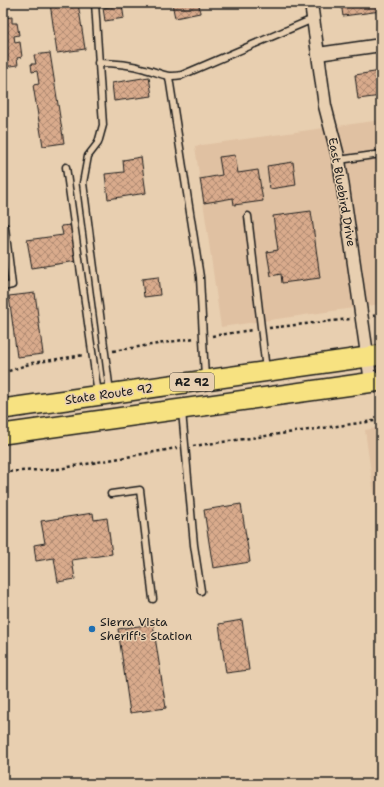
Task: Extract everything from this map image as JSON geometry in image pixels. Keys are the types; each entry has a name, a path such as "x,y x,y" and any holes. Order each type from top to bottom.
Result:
{"main road":[{"name":"State Route 92","path":"3,409 374,356"},
{"name":"State Route 92","path":"3,434 376,382"}],"street":[{"name":"East Bluebird Drive","path":"311,3 325,106 339,160 361,317 374,356 376,382"},
{"path":"318,54 381,45"}],"lane":[{"path":"95,3 103,125 98,143 88,156 83,183 105,352 104,395"},
{"path":"98,63 120,63 146,69 169,78 194,71 313,19"},
{"path":"169,78 200,277 202,337 206,380"},
{"path":"339,160 381,154"},
{"path":"66,168 93,354 104,395"},
{"path":"248,216 267,372"},
{"path":"3,228 5,227 12,285 3,287"},
{"path":"182,409 194,545 201,590"},
{"path":"111,494 140,490 153,599"}],"path":[{"path":"105,352 202,337 381,314"},
{"path":"3,373 32,363 93,354"}],"shaded area":[{"path":"381,120 381,304 221,327 195,146"},
{"path":"381,427 381,543 365,430"}],"building":[{"path":"50,3 78,3 85,49 57,53"},
{"path":"172,3 199,3 200,13 175,18"},
{"path":"341,3 381,3 381,11 343,16"},
{"path":"122,5 124,18 105,21 103,8"},
{"path":"12,17 12,23 17,23 19,35 14,36 15,43 20,42 22,57 17,58 18,65 3,67 3,18"},
{"path":"50,53 64,143 43,146 33,85 39,84 37,71 32,72 31,64 36,64 34,55"},
{"path":"381,71 381,96 358,99 355,75"},
{"path":"149,77 152,96 114,101 112,83"},
{"path":"235,155 238,173 258,170 263,201 234,205 233,198 204,203 200,179 222,175 219,157"},
{"path":"141,157 146,193 108,199 105,174 124,172 123,160"},
{"path":"293,162 296,185 270,189 267,166"},
{"path":"311,211 320,278 282,283 281,274 271,276 267,252 278,250 273,216"},
{"path":"72,225 77,261 32,268 27,240 63,235 61,226"},
{"path":"3,246 8,277 3,278"},
{"path":"158,277 160,295 144,297 142,279"},
{"path":"35,293 43,354 17,357 9,296"},
{"path":"241,504 250,562 213,568 204,510"},
{"path":"93,513 94,520 107,518 112,554 72,560 75,579 58,582 54,558 36,561 34,545 45,543 41,521"},
{"path":"242,620 249,670 226,673 219,624"},
{"path":"153,624 166,708 130,713 118,629"}],"place":[{"name":"Sierra Vista Sheriff's Station","path":"92,629"}]}
